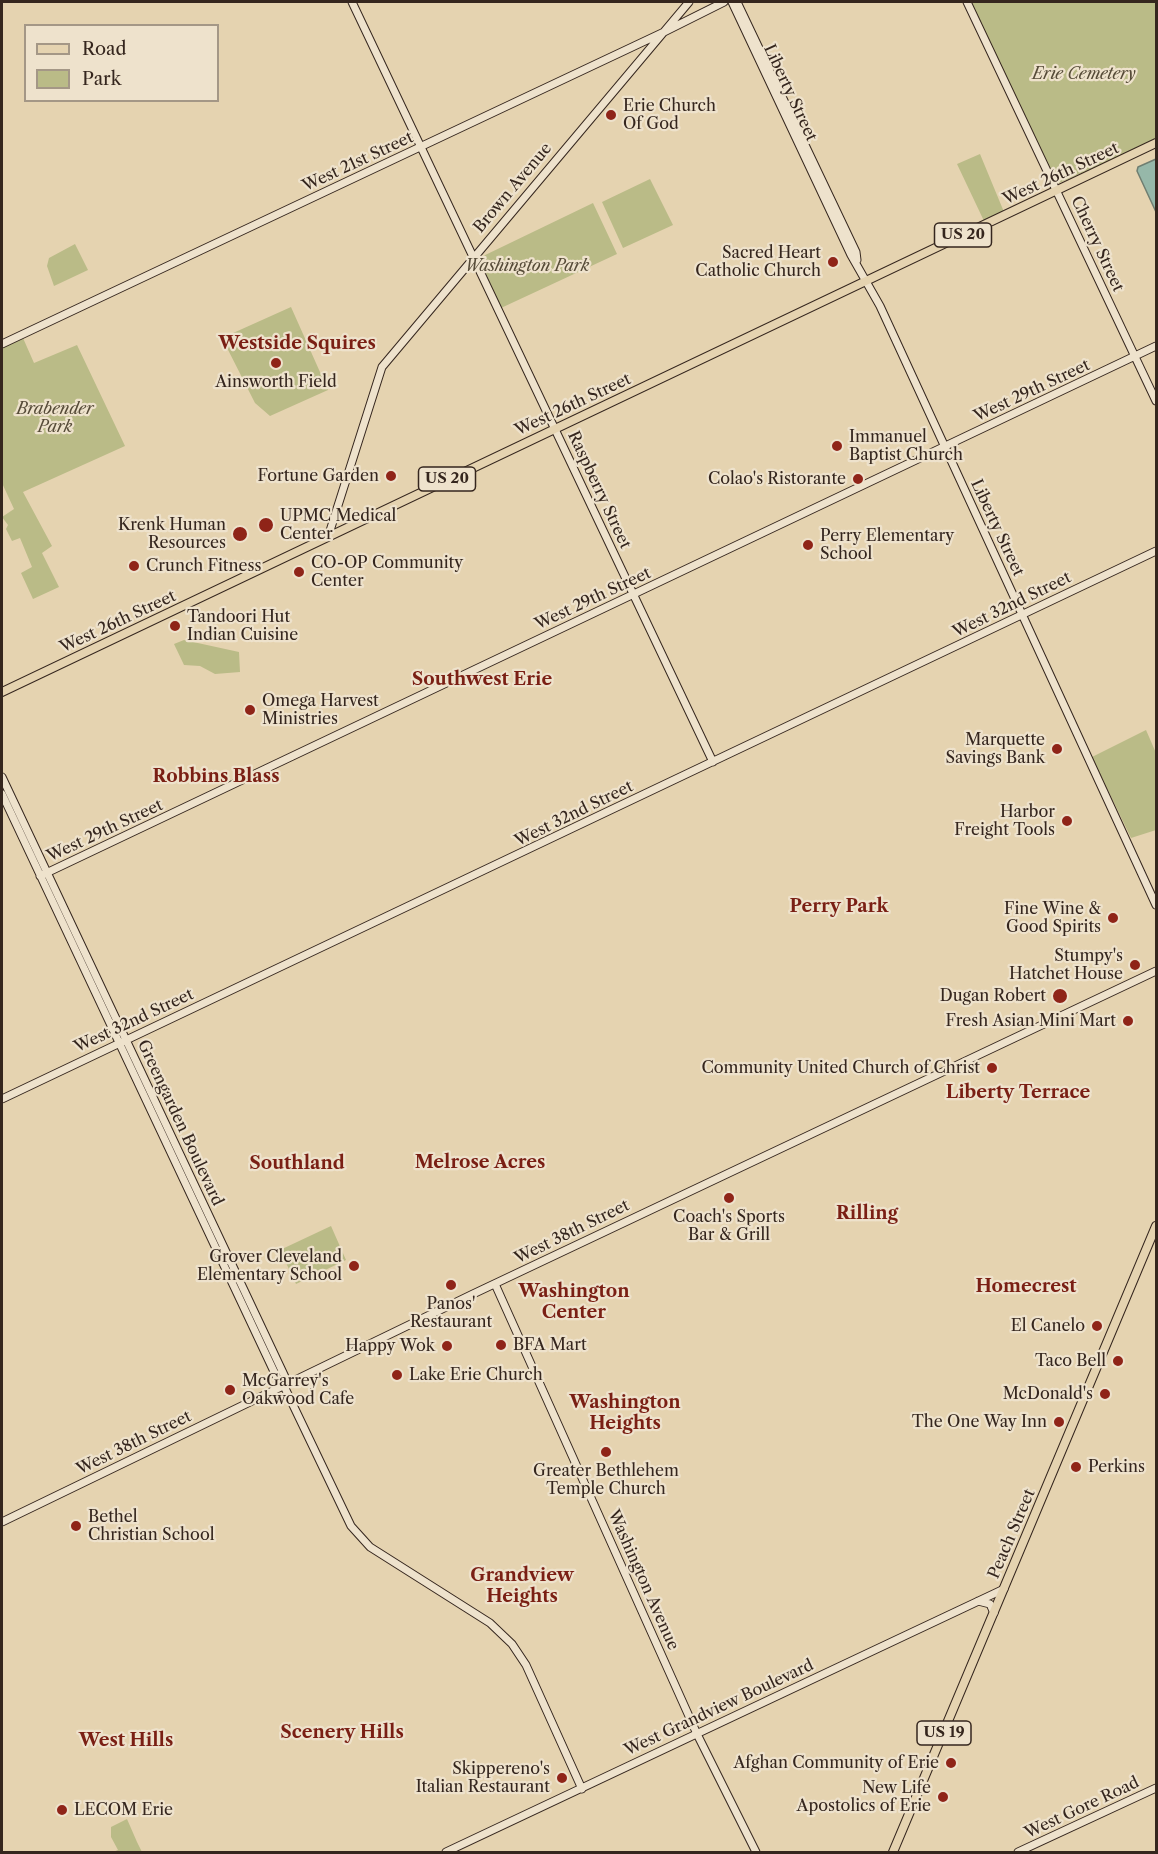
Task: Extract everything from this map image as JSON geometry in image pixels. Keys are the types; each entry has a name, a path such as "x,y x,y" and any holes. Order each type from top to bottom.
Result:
{"main road":[{"name":"West 26th Street","path":"2,692 1156,143"},
{"name":"Peach Street","path":"893,1852 1156,1226"}],"street":[{"name":"Raspberry Street","path":"352,2 713,762"},
{"name":"Brown Avenue","path":"328,537 382,367 689,2"},
{"name":"West 21st Street","path":"2,344 724,2"},
{"name":"Liberty Street","path":"732,2 851,255 857,260"},
{"name":"Liberty Street","path":"737,2 856,252 857,260 1156,905"},
{"name":"Cherry Street","path":"967,2 1156,401"},
{"name":"West 29th Street","path":"44,875 1156,346"},
{"name":"West 32nd Street","path":"2,1099 1156,551"},
{"name":"Greengarden Boulevard","path":"2,777 44,875 122,1041 285,1377 283,1384 340,1508 358,1535 380,1554 490,1623 512,1644 526,1665 582,1789"},
{"name":"Greengarden Boulevard","path":"2,794 44,875"},
{"name":"West 38th Street","path":"2,1522 283,1384 1156,971"},
{"name":"Washington Avenue","path":"495,1284 697,1734 756,1852"},
{"name":"West Grandview Boulevard","path":"446,1852 1004,1589"},
{"path":"978,1601 990,1605 994,1613"},
{"name":"West Gore Road","path":"1018,1852 1156,1788"}],"green space":[{"name":"Erie Cemetery","path":"970,2 1156,2 1156,140 1057,184"},
{"path":"980,154 1004,212 984,221 957,164"},
{"path":"650,179 673,225 623,248 602,202"},
{"name":"Washington Park","path":"593,203 617,254 501,308 479,258"},
{"path":"75,244 88,270 54,286 47,266 49,258"},
{"name":"Ainsworth Field","path":"291,307 328,390 270,416 255,403 222,338"},
{"name":"Brabender Park","path":"23,338 34,363 77,345 125,446 23,492 52,546 42,553 59,587 33,599 21,573 32,567 20,538 12,541 6,529 8,525 2,517 14,509 2,483 2,347"},
{"path":"184,640 239,652 240,672 215,674 200,666 184,665 174,644"},
{"path":"1146,730 1156,753 1156,830 1131,838 1092,757"},
{"path":"331,1226 346,1260 296,1284 280,1250"},
{"path":"127,1819 142,1852 113,1852 118,1850 111,1837 111,1827"}],"shaded area":[{"path":"1156,159 1156,212 1137,171 1138,167"}],"place":[{"name":"Erie Church Of God","path":"611,115"},
{"name":"Sacred Heart Catholic Church","path":"833,262"},
{"name":"Ainsworth Field","path":"276,363"},
{"name":"Immanuel Baptist Church","path":"837,446"},
{"name":"Fortune Garden","path":"391,476"},
{"name":"Colao's Ristorante","path":"858,479"},
{"name":"UPMC Medical Center","path":"266,525"},
{"name":"Krenk Human Resources","path":"240,534"},
{"name":"Perry Elementary School","path":"808,545"},
{"name":"Crunch Fitness","path":"134,566"},
{"name":"CO-OP Community Center","path":"299,572"},
{"name":"Tandoori Hut Indian Cuisine","path":"175,626"},
{"name":"Omega Harvest Ministries","path":"250,710"},
{"name":"Marquette Savings Bank","path":"1057,749"},
{"name":"Harbor Freight Tools","path":"1067,821"},
{"name":"Fine Wine & Good Spirits","path":"1113,918"},
{"name":"Stumpy's Hatchet House","path":"1135,965"},
{"name":"Dugan Robert","path":"1060,996"},
{"name":"Fresh Asian Mini Mart","path":"1128,1021"},
{"name":"Community United Church of Christ","path":"992,1068"},
{"name":"Coach's Sports Bar & Grill","path":"729,1198"},
{"name":"Grover Cleveland Elementary School","path":"354,1266"},
{"name":"Panos' Restaurant","path":"451,1285"},
{"name":"El Canelo","path":"1097,1326"},
{"name":"BFA Mart","path":"501,1345"},
{"name":"Happy Wok","path":"447,1346"},
{"name":"Taco Bell","path":"1118,1361"},
{"name":"Lake Erie Church","path":"397,1375"},
{"name":"McGarrey's Oakwood Cafe","path":"230,1390"},
{"name":"McDonald's","path":"1105,1394"},
{"name":"The One Way Inn","path":"1059,1422"},
{"name":"Greater Bethlehem Temple Church","path":"606,1452"},
{"name":"Perkins","path":"1076,1467"},
{"name":"Bethel Christian School","path":"76,1526"},
{"name":"Afghan Community of Erie","path":"951,1763"},
{"name":"Skippereno's Italian Restaurant","path":"562,1778"},
{"name":"New Life Apostolics of Erie","path":"943,1797"},
{"name":"LECOM Erie","path":"62,1810"}],"district":[{"name":"Westside Squires","path":"297,344"},
{"name":"Southwest Erie","path":"482,680"},
{"name":"Robbins Blass","path":"216,777"},
{"name":"Perry Park","path":"839,907"},
{"name":"Liberty Terrace","path":"1018,1093"},
{"name":"Melrose Acres","path":"480,1163"},
{"name":"Southland","path":"297,1164"},
{"name":"Rilling","path":"867,1214"},
{"name":"Homecrest","path":"1026,1287"},
{"name":"Washington Center","path":"574,1302"},
{"name":"Washington Heights","path":"625,1413"},
{"name":"Grandview Heights","path":"522,1586"},
{"name":"Scenery Hills","path":"342,1733"},
{"name":"West Hills","path":"126,1741"}]}
